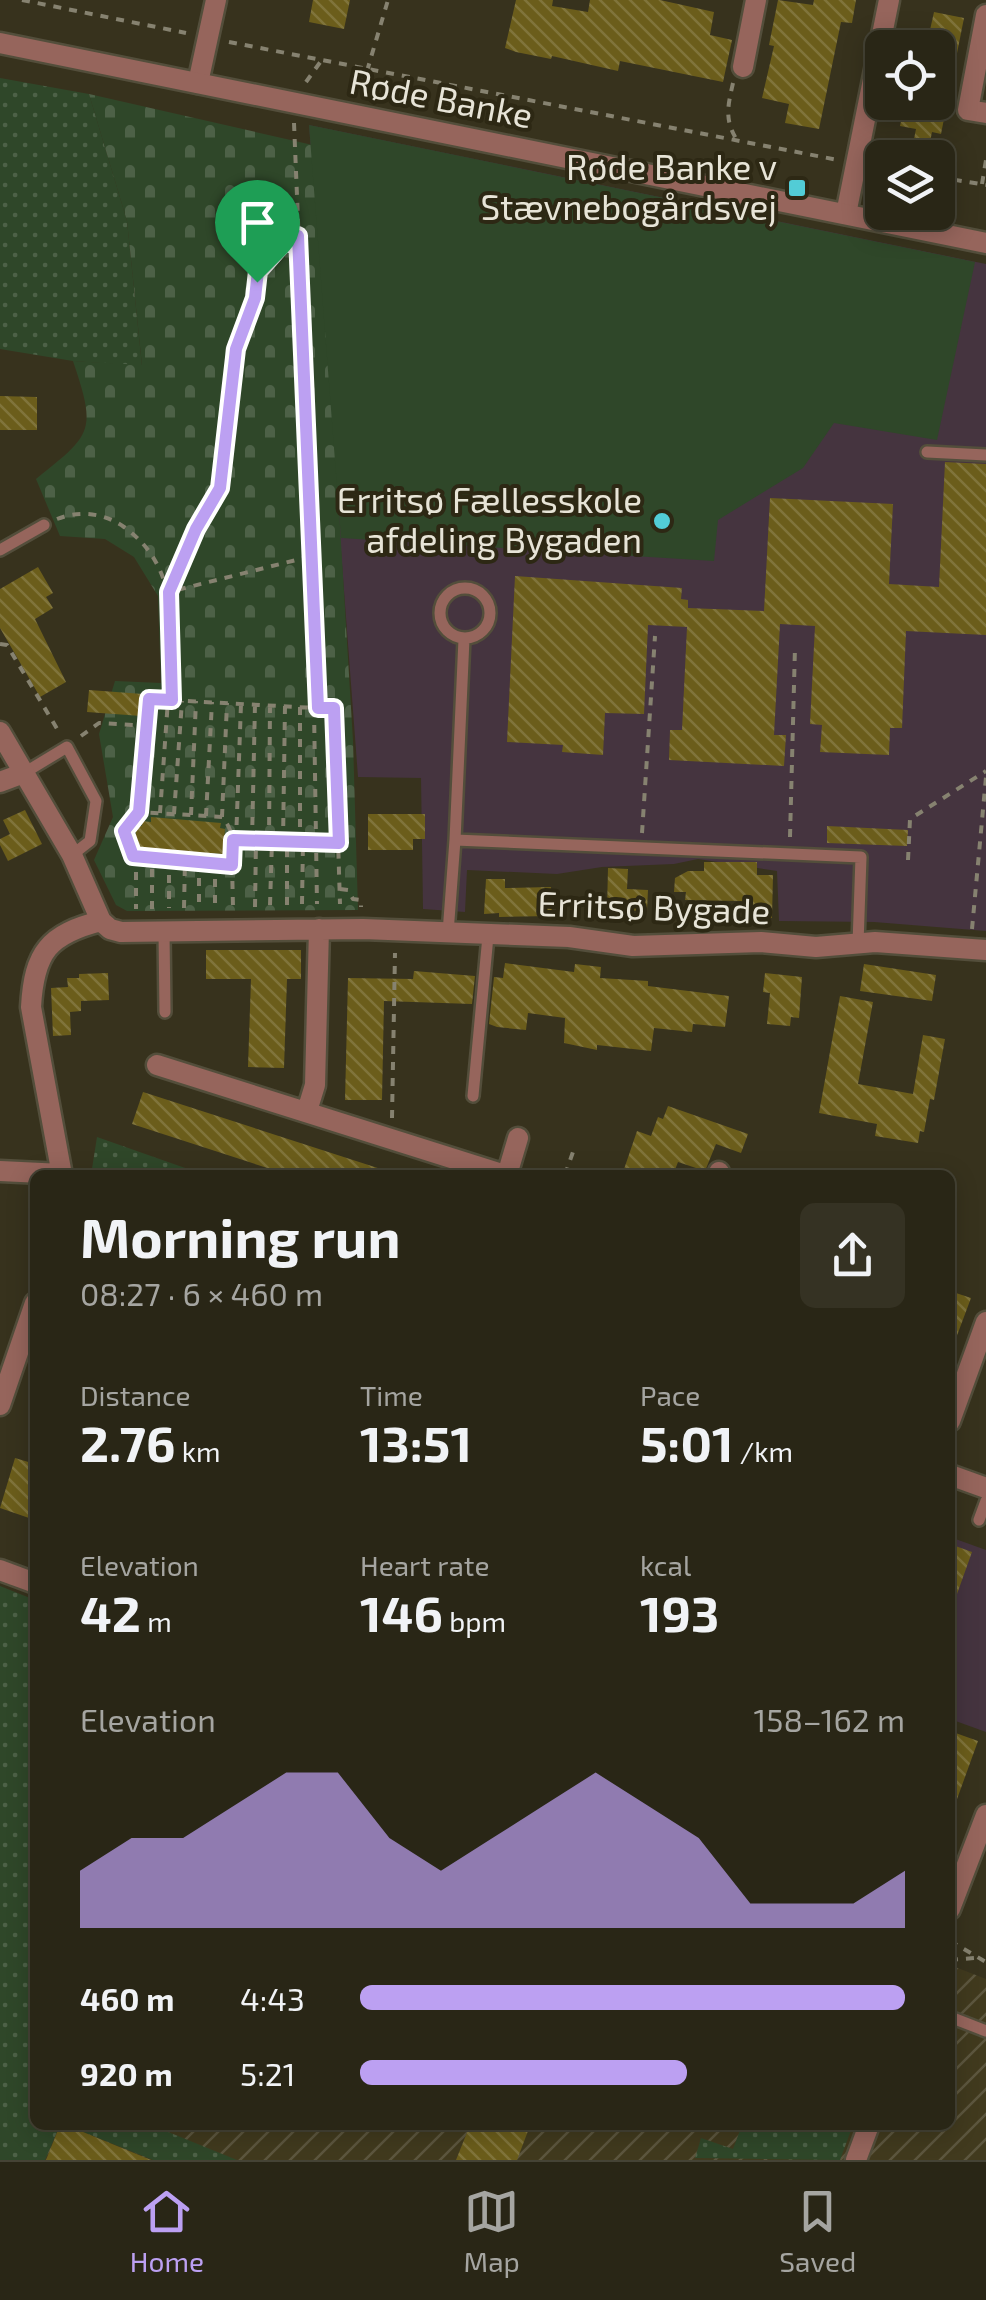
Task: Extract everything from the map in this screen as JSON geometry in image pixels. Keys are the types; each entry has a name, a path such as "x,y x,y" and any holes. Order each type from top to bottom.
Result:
{"street":[{"path":"198,83 216,0"},
{"path":"743,67 756,0"},
{"path":"846,214 889,0"},
{"path":"986,15 968,110 986,113"},
{"name":"Røde Banke","path":"0,43 986,243"},
{"path":"0,732 72,855 101,920 55,938 45,949 32,990 31,1006 61,1170"},
{"path":"0,782 24,773"},
{"name":"Erritsø Bygade","path":"101,920 110,930 121,932 362,929 569,937 633,946 761,942 816,948 875,942 978,949"},
{"path":"307,1112 315,1085 319,930"},
{"path":"158,1065 490,1170"},
{"path":"508,1170 518,1138"},
{"path":"0,1171 30,1172"},
{"path":"0,1406 30,1319"},
{"path":"955,1408 986,1322"},
{"path":"955,1477 986,1488"},
{"path":"0,1570 30,1581"},
{"path":"955,1895 986,1815"},
{"path":"856,2160 867,2130"}],"lane":[{"path":"926,452 986,455"},
{"path":"0,550 44,524"},
{"path":"457,588 472,588 484,596 490,618 485,629 464,639 450,635 441,624 439,610 445,596 457,588"},
{"path":"448,933 464,639"},
{"path":"24,773 67,747 96,801 90,841 72,855"},
{"path":"455,840 860,857 858,944"},
{"path":"164,932 165,1012"},
{"path":"473,1096 488,936"},
{"path":"979,1520 986,1500"},
{"path":"955,2019 986,2031"}],"path":[{"path":"22,0 367,72 857,163"},
{"path":"367,72 388,0"},
{"path":"738,141 728,126 728,115 736,73 743,67"},
{"path":"293,102 312,556 317,904"},
{"path":"955,180 984,185 986,160"},
{"path":"226,218 242,223 250,236 257,282"},
{"path":"169,592 196,529 220,488 236,349 255,298 258,271 281,245 298,236"},
{"path":"44,524 72,514 112,519 138,537 157,560 169,592 170,700 160,814"},
{"path":"169,592 312,556"},
{"path":"641,848 655,636"},
{"path":"0,644 7,644 13,653 67,747 99,722 147,726"},
{"path":"790,854 795,647"},
{"path":"232,865 133,856 124,831 139,812 149,699 334,708 340,904"},
{"path":"174,814 182,701"},
{"path":"190,815 196,701"},
{"path":"206,816 212,702"},
{"path":"227,703 222,817 234,841"},
{"path":"232,907 241,704"},
{"path":"255,907 256,704"},
{"path":"270,705 270,905"},
{"path":"285,706 286,905"},
{"path":"300,707 302,904"},
{"path":"908,860 910,818 986,774"},
{"path":"978,949 986,774"},
{"path":"139,812 222,817"},
{"path":"234,841 339,843"},
{"path":"136,856 136,909"},
{"path":"152,857 152,909"},
{"path":"168,859 169,908"},
{"path":"184,908 185,860"},
{"path":"199,862 199,908"},
{"path":"215,863 215,908"},
{"path":"340,889 348,890 353,900 362,900 362,929"},
{"path":"387,1137 393,1115 396,930"},
{"path":"567,1170 574,1146"},
{"path":"955,1944 986,1962"},
{"path":"955,1960 975,1958"}],"shaded area":[{"name":"Erritsø Fællesskole afdeling Bygaden","path":"309,125 986,264 986,931 874,922 779,921 777,871 698,859 557,874 467,870 465,912 423,909 421,778 358,777"},
{"path":"955,1539 986,1550 986,1732 955,1721"},
{"path":"0,1587 30,2048 30,2130 955,2130 955,1967 986,1979 986,2160 0,2160"}],"green space":[{"path":"0,78 89,94 127,221 142,366 73,361 0,349"},
{"path":"89,94 317,146 353,741 358,910 127,911 116,905 94,860 113,817 99,734 115,681 161,683 158,596 134,557 105,539 60,536 36,479 69,452 84,430 85,403 73,361 142,365 127,221"},
{"path":"309,125 975,262 937,440 834,423 803,468 718,520 714,561 341,538"},
{"path":"97,1137 191,1170 92,1170"},
{"path":"0,1586 30,1598 30,2130 58,2130 45,2160 0,2160"},
{"path":"78,2130 163,2130 237,2160 153,2160"},
{"path":"740,2130 851,2130 840,2160 695,2158 701,2138 733,2149"}],"building":[{"path":"313,0 350,0 344,29 309,22"},
{"path":"516,0 553,0 552,6 588,12 590,0 660,0 714,12 710,35 732,40 723,82 620,61 618,71 505,48"},
{"path":"778,0 813,5 814,0 856,0 852,23 841,22 819,129 785,123 789,104 762,98 774,46 769,45"},
{"path":"934,12 964,18 955,63 955,30 930,30"},
{"path":"901,120 944,120 941,134 932,132 930,140 914,139 916,129 900,126"},
{"path":"0,396 37,397 37,430 0,430"},
{"name":"Erritsø Fællesskole afdeling Bygaden","path":"945,462 986,464 986,635 906,631 902,728 890,728 889,755 820,752 822,725 810,724 815,626 780,624 774,735 786,735 784,766 669,760 670,730 682,730 687,627 648,625 644,714 605,713 603,755 562,752 563,745 507,742 515,576 682,588 681,599 688,600 688,608 764,611 770,498 893,504 889,584 939,587"},
{"path":"38,567 53,593 46,597 53,608 35,619 66,682 40,697 0,628 0,589"},
{"path":"89,690 143,694 141,716 87,712"},
{"path":"25,810 42,844 8,861 0,845 0,839 10,834 3,820"},
{"path":"368,814 425,814 425,839 413,839 413,850 368,850"},
{"path":"151,817 221,823 220,828 225,829 223,854 204,853 204,859 136,852 136,826 142,826 142,821 151,822"},
{"path":"827,826 908,830 907,846 827,843"},
{"path":"704,862 757,862 757,875 773,875 772,918 742,914 742,901 685,900 686,892 674,892 675,878 688,871 704,871"},
{"path":"608,868 628,869 627,889 648,890 647,911 607,910"},
{"path":"486,879 505,879 505,888 551,887 552,916 484,914"},
{"path":"206,950 301,950 301,979 287,979 284,1068 248,1067 251,979 206,979"},
{"path":"505,963 574,972 575,964 601,967 600,978 648,981 648,986 729,996 725,1027 693,1024 692,1032 654,1028 651,1051 597,1045 597,1050 564,1043 565,1018 528,1013 526,1030 497,1027 489,1024 494,977 503,978"},
{"path":"864,964 936,975 932,1001 860,991"},
{"path":"414,971 475,976 472,1004 384,1001 382,1100 345,1100 348,978 413,979"},
{"path":"108,973 109,1000 81,1001 81,1011 70,1012 71,1035 53,1036 51,988 68,987 67,978 79,978 79,974"},
{"path":"765,973 802,977 799,1018 791,1017 790,1026 767,1024 770,993 763,992"},
{"path":"840,996 873,1002 858,1084 913,1094 923,1035 945,1039 934,1100 930,1099 918,1143 875,1136 877,1124 819,1113"},
{"path":"143,1092 384,1170 274,1170 132,1124"},
{"path":"668,1106 748,1134 741,1153 716,1144 705,1170 678,1162 675,1170 624,1170 637,1131 651,1136 658,1117 663,1119"},
{"path":"955,1293 971,1298 955,1341"},
{"path":"15,1458 30,1462 29,1518 0,1508"},
{"path":"955,1546 972,1552 955,1600"},
{"path":"955,1733 978,1741 955,1805"},
{"path":"58,2130 78,2130 151,2160 46,2160"},
{"path":"468,2130 528,2131 517,2160 456,2160"}],"place":[{"name":"Røde Banke v Stævnebogårdsvej","path":"797,188"},
{"name":"Erritsø Fællesskole afdeling Bygaden","path":"662,521"}],"route":[{"path":"298,236 318,708 334,708 339,843 233,840 232,865 133,856 124,831 139,812 149,699 172,700 169,592 196,529 220,488 236,349 257,282 258,271 281,245 298,236"}]}
